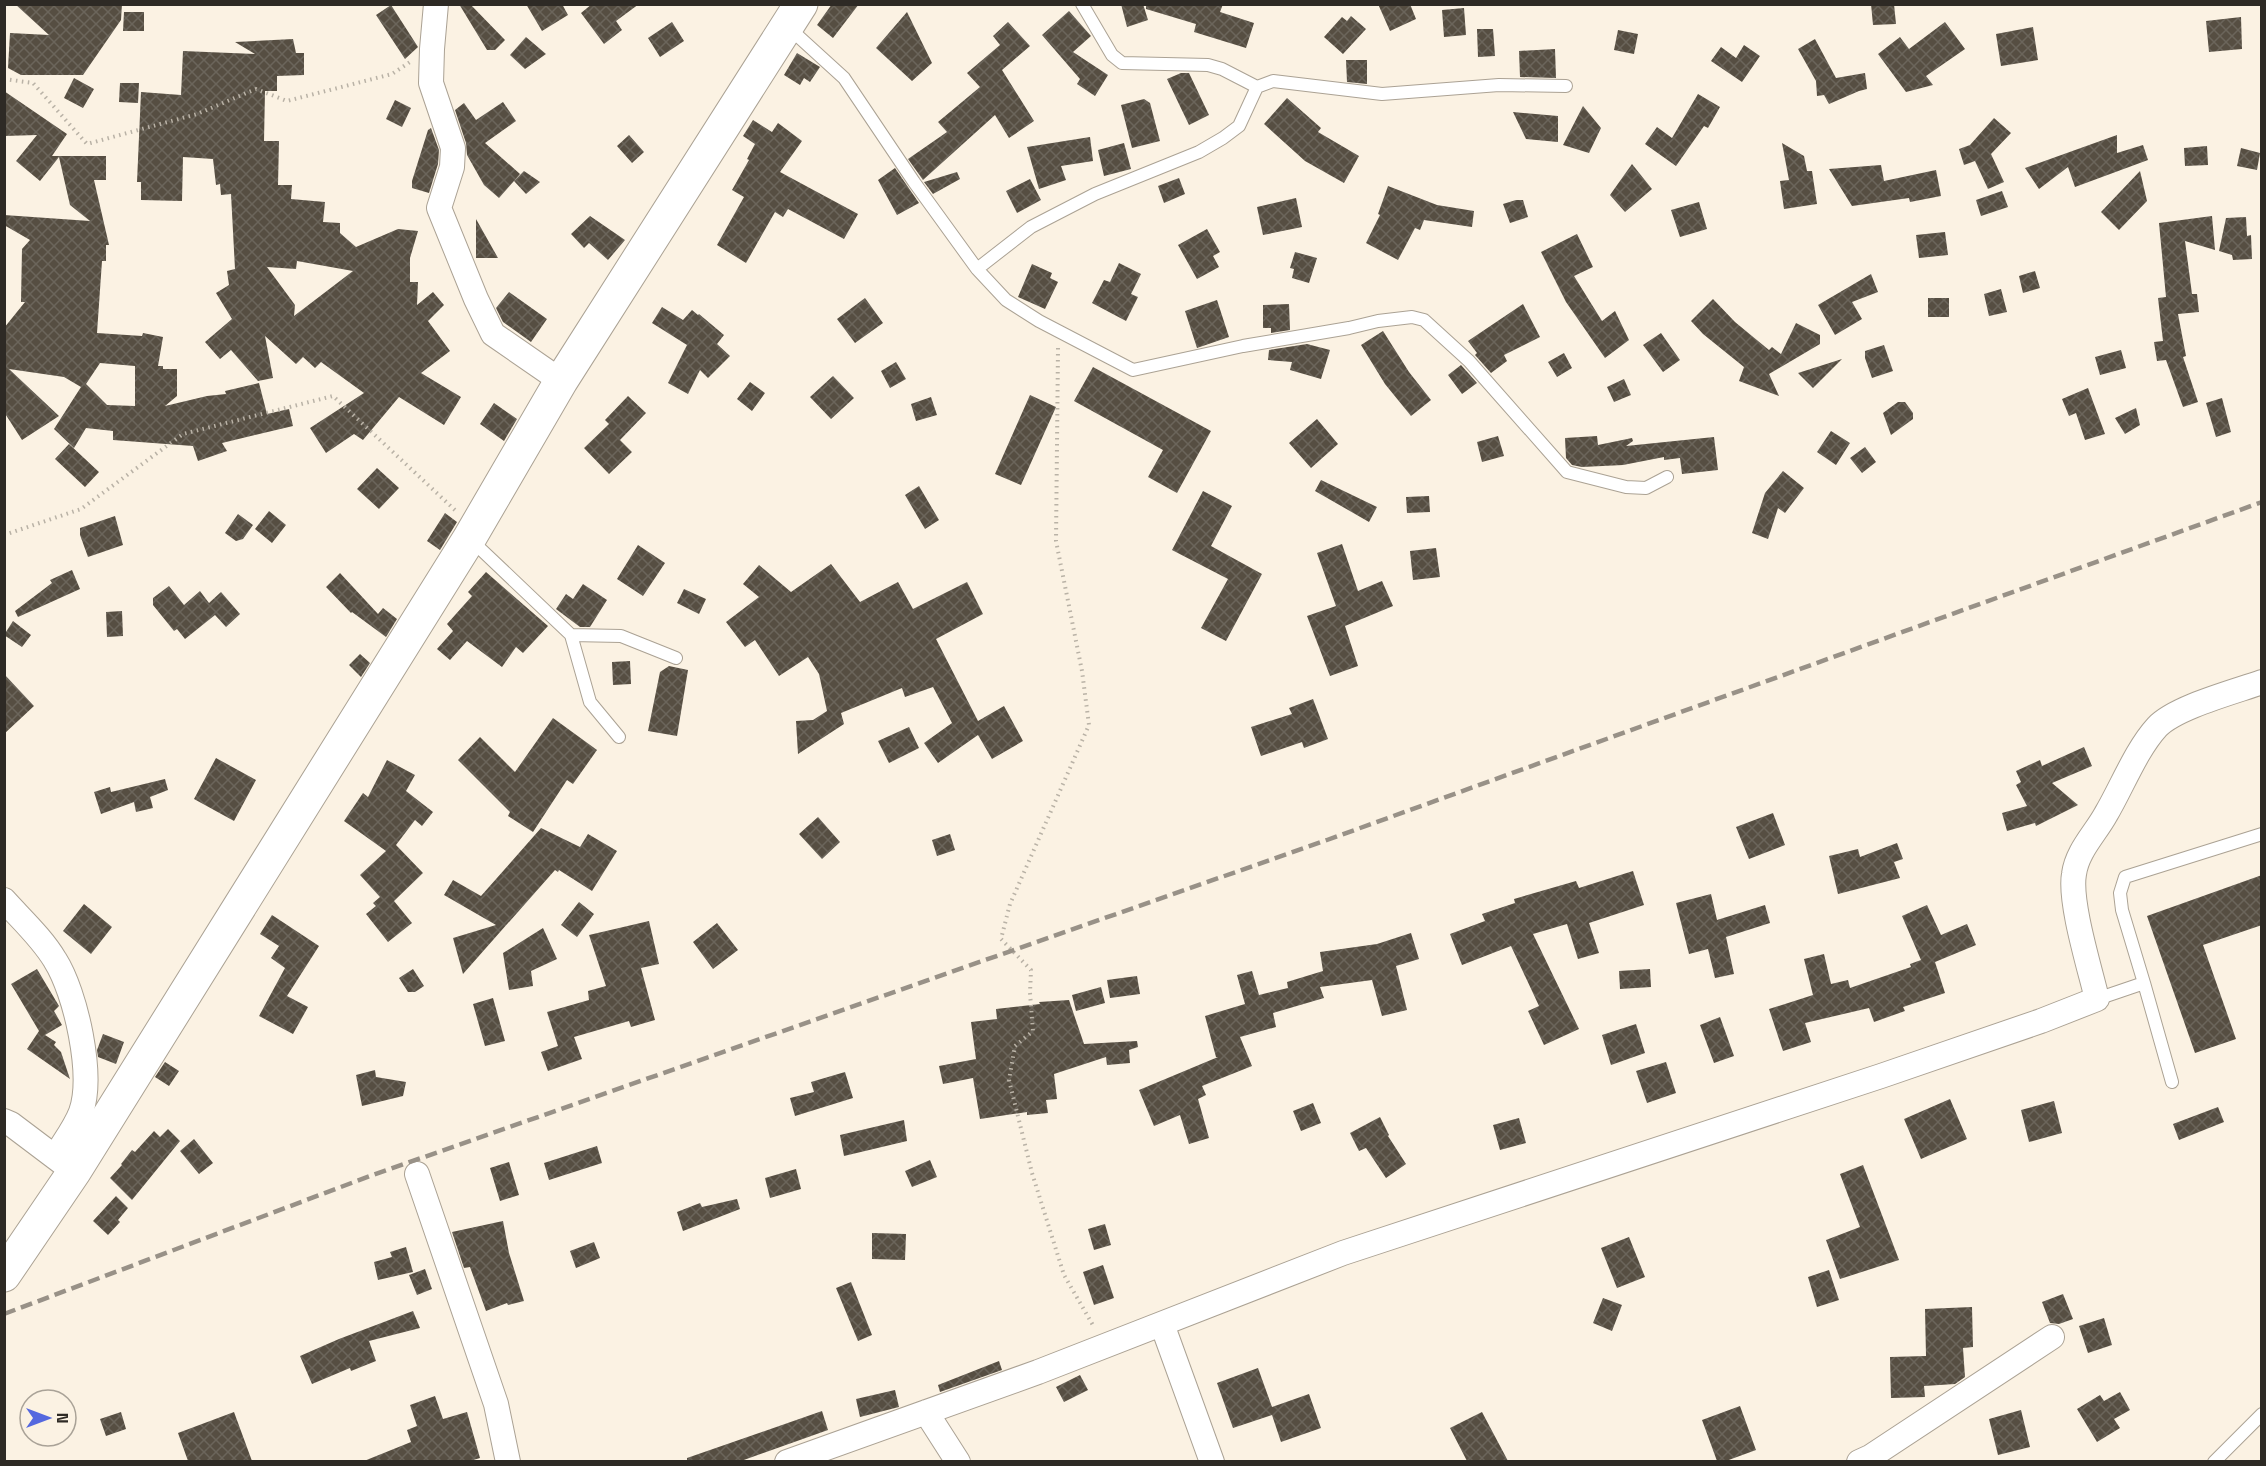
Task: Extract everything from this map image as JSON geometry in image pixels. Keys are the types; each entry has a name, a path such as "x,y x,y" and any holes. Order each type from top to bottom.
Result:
{"main road":[{"path":"4,1275 65,1165 472,534 561,381 794,16"}],"street":[{"path":"436,4 431,83 453,148 452,167 439,208 493,334 561,381"},
{"path":"787,1461 1105,1346 1343,1253 1881,1076 2041,1021 2097,999 2075,899 2073,875 2078,857 2104,818 2146,741 2159,725 2178,712 2262,682"},
{"path":"4,900 55,960 67,985 79,1021 86,1073 81,1112 65,1165 4,1121"},
{"path":"417,1174 496,1404 508,1461"},
{"path":"1162,1324 1212,1461"},
{"path":"1859,1461 1889,1444 2052,1337"},
{"path":"926,1412 958,1461"}],"lane":[{"path":"1082,4 1112,55 1122,63 1208,65 1222,69 1257,87"},
{"path":"794,16 844,78 914,182 977,269 1006,300 1058,331 1133,370 1243,346 1378,321 1412,317 1424,320 1469,362 1567,472 1626,487 1646,488 1666,477"},
{"path":"977,269 1031,227 1095,194 1199,152 1223,138 1239,126 1257,87 1273,81 1382,94 1499,85 1566,86"},
{"path":"472,534 571,635 590,702 619,737"},
{"path":"571,635 621,636 676,658"},
{"path":"2172,1082 2122,910 2120,893 2125,877 2262,834"},
{"path":"2097,999 2144,982"},
{"path":"2214,1461 2262,1414"}],"path":[{"path":"4,79 33,83 87,144 197,114 256,89 287,101 392,74 432,49"},
{"path":"1058,331 1056,541 1082,671 1089,725 1010,904 1001,939 1031,970 1033,1031 1015,1046 1010,1080 1032,1173 1064,1275 1105,1346"},
{"path":"4,535 81,509 183,434 333,396 472,534"}],"building":[{"path":"15,4 122,4 121,20 83,75 21,75 8,68 10,33 49,35"},
{"path":"459,4 470,4 505,40 495,50 487,50"},
{"path":"526,4 562,4 568,15 542,31"},
{"path":"592,4 639,4 616,21 622,30 604,44 581,13"},
{"path":"832,4 859,4 833,38 817,25"},
{"path":"1121,4 1143,4 1148,20 1127,27"},
{"path":"1146,4 1223,4 1220,12 1254,23 1246,48 1194,32 1196,24 1146,9"},
{"path":"1378,4 1410,4 1416,19 1390,31"},
{"path":"1871,4 1894,4 1896,24 1873,25"},
{"path":"391,5 418,47 405,59 376,15"},
{"path":"1464,8 1466,35 1444,37 1442,10"},
{"path":"1069,11 1091,36 1073,52 1108,75 1095,96 1077,84 1080,79 1042,35"},
{"path":"124,12 144,12 144,31 123,31"},
{"path":"907,12 932,63 912,81 876,48"},
{"path":"1351,16 1366,29 1343,54 1324,37 1342,17 1347,21"},
{"path":"2241,17 2242,49 2209,52 2206,21"},
{"path":"672,22 684,41 660,57 648,38"},
{"path":"1008,22 1030,46 1002,70 1034,121 1009,138 995,115 923,180 908,159 947,132 938,122 980,87 967,73 1000,45 993,36"},
{"path":"1945,22 1965,49 1926,76 1933,85 1906,92 1878,54 1900,37 1909,49"},
{"path":"2033,27 2038,60 2001,66 1996,34"},
{"path":"1477,29 1493,29 1495,56 1478,57"},
{"path":"1618,30 1638,34 1634,54 1614,50"},
{"path":"526,37 546,54 525,69 510,55"},
{"path":"293,39 296,53 304,53 304,75 277,76 277,91 265,91 264,141 279,141 278,185 292,185 291,199 325,202 323,222 340,223 340,233 356,247 398,229 418,231 410,258 410,282 418,282 417,305 433,292 444,305 428,321 450,351 421,373 461,397 444,425 399,397 363,440 354,434 326,453 310,428 364,393 321,362 315,368 303,357 296,364 265,336 273,378 258,381 231,350 220,359 205,342 232,319 216,293 229,285 227,271 235,269 231,194 221,195 220,184 216,185 213,159 183,157 182,201 141,200 141,182 137,182 141,92 181,95 183,51 255,54 235,42","holes":["297,261 353,271 294,316 295,305 267,267 296,269"]},
{"path":"1815,39 1836,78 1865,73 1867,89 1829,104 1824,95 1817,96 1816,81 1798,49"},
{"path":"1744,45 1760,56 1742,82 1711,61 1721,47 1736,58"},
{"path":"1555,49 1556,78 1520,77 1519,51"},
{"path":"797,53 820,67 810,82 804,78 800,85 784,75"},
{"path":"1346,60 1367,60 1367,84 1347,82"},
{"path":"1181,73 1189,73 1209,115 1189,125 1167,79"},
{"path":"74,78 94,89 83,108 64,98"},
{"path":"120,83 139,83 138,103 119,102"},
{"path":"4,91 67,134 52,156 106,156 106,180 94,180 109,245 106,245 106,261 102,261 97,333 142,336 143,333 163,337 158,366 163,366 163,369 177,369 177,396 165,406 226,394 225,391 259,383 267,414 289,409 293,426 222,443 227,451 198,461 193,446 113,440 113,431 86,428 74,448 54,429 81,387 64,377 9,369 59,416 22,440 4,412 4,328 25,302 21,302 22,249 30,240 4,225 4,215 90,221 70,205 59,157 40,181 16,161 37,135 4,136","holes":["100,363 135,366 135,406 107,405 86,384"]},
{"path":"1698,94 1720,107 1708,128 1704,126 1676,166 1645,144 1657,127 1672,138"},
{"path":"1287,98 1321,128 1318,132 1359,156 1344,183 1305,161 1264,124"},
{"path":"1144,99 1150,103 1160,141 1132,148 1121,105"},
{"path":"395,100 411,108 402,127 386,119"},
{"path":"503,102 516,121 485,143 520,174 499,198 484,185 467,155 466,143 455,110 464,103 476,120"},
{"path":"1583,106 1601,128 1589,153 1563,145"},
{"path":"1513,112 1558,116 1558,142 1526,139"},
{"path":"1994,118 2011,133 1991,154 2004,182 1988,189 1975,161 1964,165 1959,149 1970,145"},
{"path":"753,120 772,132 778,123 802,141 780,172 858,214 844,239 788,209 783,217 775,212 746,263 717,245 744,197 732,190 755,144 743,136"},
{"path":"431,128 439,150 438,164 429,193 412,188 412,181 428,130"},
{"path":"629,135 644,152 632,163 617,146"},
{"path":"2117,135 2117,153 2143,145 2148,160 2075,187 2068,167 2039,189 2025,168"},
{"path":"1090,137 1093,161 1061,166 1066,180 1039,189 1027,147"},
{"path":"1124,143 1131,169 1104,176 1098,150"},
{"path":"1782,143 1804,156 1807,171 1812,171 1817,204 1784,209 1780,181 1789,180"},
{"path":"2207,146 2208,165 2185,166 2184,148"},
{"path":"2241,148 2260,153 2257,170 2237,166"},
{"path":"1632,164 1652,189 1625,212 1610,195"},
{"path":"1881,165 1884,181 1936,170 1941,196 1910,202 1909,198 1852,206 1829,169"},
{"path":"895,168 919,203 897,215 878,180"},
{"path":"524,171 540,182 526,194 514,181"},
{"path":"2140,171 2147,201 2119,230 2101,212"},
{"path":"957,172 960,179 933,194 924,182"},
{"path":"1179,178 1185,194 1164,203 1158,186"},
{"path":"1030,179 1041,200 1017,213 1006,191"},
{"path":"1388,186 1437,205 1474,211 1472,227 1424,220 1420,230 1415,228 1398,260 1366,243 1380,215 1378,214"},
{"path":"2002,191 2008,207 1981,216 1976,200"},
{"path":"1296,198 1302,227 1263,235 1257,207"},
{"path":"1523,200 1528,217 1510,223 1503,204"},
{"path":"1699,202 1707,229 1680,237 1671,210"},
{"path":"590,216 625,240 608,260 589,243 584,248 571,234"},
{"path":"2212,216 2215,250 2185,241 2192,294 2197,294 2199,312 2178,314 2186,356 2183,357 2198,402 2183,407 2166,360 2157,361 2154,342 2163,341 2158,298 2166,297 2159,223"},
{"path":"2246,217 2247,236 2251,235 2252,259 2233,260 2232,255 2219,251 2226,218"},
{"path":"476,219 498,258 476,258"},
{"path":"1207,229 1220,252 1213,256 1219,267 1197,279 1178,245"},
{"path":"1945,232 1948,255 1919,258 1916,235"},
{"path":"1577,234 1593,267 1574,276 1602,321 1615,311 1629,340 1605,358 1566,302 1541,252"},
{"path":"1295,252 1317,258 1309,283 1292,278 1294,269 1290,268"},
{"path":"1119,263 1141,274 1131,294 1138,297 1126,321 1092,303 1104,280 1110,282"},
{"path":"1032,264 1052,273 1050,278 1058,282 1045,309 1018,297"},
{"path":"2035,271 2040,288 2023,293 2019,276"},
{"path":"1871,274 1878,292 1852,302 1862,319 1835,335 1818,305"},
{"path":"2001,289 2007,312 1989,316 1984,294"},
{"path":"509,292 547,319 531,342 503,322 496,308"},
{"path":"865,298 883,323 855,343 837,319"},
{"path":"1928,298 1949,298 1949,317 1928,317"},
{"path":"1713,299 1735,322 1769,350 1772,347 1781,354 1796,323 1820,335 1820,344 1769,374 1779,396 1739,381 1744,367 1703,334 1691,321"},
{"path":"1217,300 1229,337 1197,348 1185,311"},
{"path":"1289,304 1290,330 1271,333 1271,328 1263,328 1263,305"},
{"path":"1523,304 1540,337 1504,355 1507,361 1491,373 1475,355 1477,353 1468,341"},
{"path":"662,307 683,320 692,310 724,335 717,344 730,356 708,378 700,370 688,394 668,383 687,345 652,323"},
{"path":"1383,331 1409,372 1431,400 1411,416 1385,384 1361,345"},
{"path":"1661,333 1680,360 1663,372 1643,345"},
{"path":"1307,344 1330,350 1321,379 1290,370 1292,362 1268,360 1269,350"},
{"path":"1884,345 1893,371 1872,378 1865,351"},
{"path":"2121,350 2126,368 2100,375 2095,357"},
{"path":"1564,353 1572,368 1557,377 1548,362"},
{"path":"1842,359 1813,388 1798,373"},
{"path":"896,362 906,379 890,388 881,371"},
{"path":"1461,365 1477,383 1462,394 1448,375"},
{"path":"1093,367 1211,431 1177,493 1148,477 1163,450 1074,401"},
{"path":"833,376 854,398 831,419 810,397"},
{"path":"1624,379 1631,395 1614,402 1607,387"},
{"path":"750,382 765,393 752,411 737,399"},
{"path":"2088,388 2105,434 2085,440 2076,413 2069,416 2062,399"},
{"path":"1030,395 1056,407 1021,485 995,474"},
{"path":"628,396 646,413 620,440 632,452 609,474 584,448 609,424 605,420"},
{"path":"931,397 937,415 916,421 911,404"},
{"path":"2222,398 2231,432 2216,437 2206,403"},
{"path":"1898,402 1905,402 1913,413 1913,419 1891,435 1883,413"},
{"path":"494,403 517,419 504,441 480,424"},
{"path":"2136,408 2140,425 2125,434 2115,418"},
{"path":"1317,419 1338,444 1311,468 1289,443"},
{"path":"1831,431 1850,443 1836,465 1817,452"},
{"path":"1498,436 1504,456 1482,462 1477,442"},
{"path":"1597,436 1598,445 1632,438 1633,441 1626,446 1714,437 1718,470 1682,474 1680,458 1664,460 1664,457 1623,465 1582,467 1572,465 1566,458 1565,438"},
{"path":"69,444 99,472 85,487 55,459"},
{"path":"1865,447 1876,462 1862,473 1850,458"},
{"path":"377,468 399,488 379,509 357,489"},
{"path":"1783,471 1804,488 1785,513 1778,508 1768,539 1752,533 1765,493"},
{"path":"1321,480 1377,507 1369,522 1315,491"},
{"path":"919,486 939,520 925,529 905,495"},
{"path":"1203,491 1232,506 1211,546 1262,574 1226,641 1201,628 1228,579 1172,550"},
{"path":"1429,496 1430,512 1407,513 1406,497"},
{"path":"269,511 286,525 272,543 255,529"},
{"path":"445,513 457,522 440,550 427,541"},
{"path":"238,514 253,525 243,539 236,541 225,533"},
{"path":"115,516 123,545 88,557 80,535 80,528"},
{"path":"1342,544 1358,591 1382,581 1393,606 1345,626 1358,666 1330,676 1307,616 1336,606 1317,553"},
{"path":"638,545 665,563 643,596 617,579"},
{"path":"1436,548 1440,577 1413,580 1410,551"},
{"path":"831,564 860,602 898,582 913,609 967,582 983,614 936,639 978,721 1004,706 1023,741 992,759 978,735 938,763 924,743 952,723 933,687 905,697 902,688 841,713 844,724 798,754 796,721 813,720 827,711 819,674 808,657 779,676 755,640 745,647 726,622 759,597 743,584 759,565 791,592"},
{"path":"72,570 80,589 18,617 15,611 52,583 50,580"},
{"path":"486,572 548,626 523,653 516,647 502,667 467,641 450,660 437,649 453,631 447,624 472,596 468,592"},
{"path":"340,573 378,614 383,608 397,619 386,637 351,613 326,587"},
{"path":"583,584 607,600 590,627 580,627 556,609 566,594 573,599"},
{"path":"169,586 184,605 200,591 209,603 221,592 240,614 226,627 215,615 185,639 177,629 174,631 153,605 153,598"},
{"path":"684,589 706,599 699,614 677,603"},
{"path":"122,611 123,636 107,637 106,612"},
{"path":"13,621 31,635 22,647 4,635"},
{"path":"360,654 370,663 361,677 349,665"},
{"path":"630,661 631,684 613,685 612,662"},
{"path":"669,666 688,670 677,736 648,731 660,672"},
{"path":"4,674 34,706 4,734"},
{"path":"1313,699 1328,739 1304,748 1302,742 1261,756 1251,727 1292,714 1289,708"},
{"path":"553,718 597,750 573,784 567,780 533,832 508,816 510,812 458,760 480,737 515,772"},
{"path":"909,727 919,748 889,763 878,741"},
{"path":"2084,747 2092,766 2052,783 2078,805 2036,826 2035,823 2007,831 2002,813 2027,806 2016,785 2021,782 2016,771 2040,760 2042,766"},
{"path":"216,758 256,780 234,821 194,799"},
{"path":"387,760 415,775 406,791 433,812 422,826 415,820 396,845 423,873 394,901 412,923 388,942 366,914 376,906 373,903 380,897 360,875 386,851 344,821 363,793 368,797"},
{"path":"165,779 168,790 150,797 153,808 136,812 134,802 101,814 94,792 110,787 111,792"},
{"path":"1773,813 1785,845 1749,859 1736,827"},
{"path":"818,817 840,842 822,859 799,834"},
{"path":"541,828 580,847 588,834 617,851 592,891 559,870 558,872 555,870 463,974 453,938 496,925 444,895 453,880 481,896"},
{"path":"950,834 955,850 937,856 932,840"},
{"path":"1897,843 1903,859 1894,862 1900,878 1838,894 1829,856 1858,849 1860,857"},
{"path":"1633,871 1644,905 1589,923 1599,953 1578,959 1567,924 1533,934 1579,1029 1544,1045 1528,1011 1539,1006 1511,946 1462,965 1450,934 1485,921 1482,914 1515,903 1514,899 1576,881 1579,888"},
{"path":"2262,875 2262,925 2203,945 2236,1039 2195,1053 2147,916"},
{"path":"1711,894 1717,920 1765,905 1770,923 1726,937 1734,974 1715,978 1708,949 1689,954 1676,903"},
{"path":"579,902 594,914 577,937 561,925"},
{"path":"84,904 112,927 91,954 63,931"},
{"path":"1927,905 1941,935 1967,924 1976,945 1935,962 1945,993 1903,1007 1905,1011 1874,1022 1869,1008 1805,1023 1811,1042 1783,1051 1769,1009 1813,995 1804,959 1824,954 1831,984 1848,980 1850,988 1911,967 1910,964 1921,960 1902,916"},
{"path":"272,915 319,946 287,996 308,1007 293,1034 259,1016 285,968 271,958 279,946 260,934"},
{"path":"649,921 659,964 641,968 655,1020 631,1027 629,1021 574,1037 582,1059 548,1071 541,1052 558,1046 547,1012 589,1000 588,991 606,986 589,935"},
{"path":"717,923 738,950 713,969 693,942"},
{"path":"543,928 557,959 531,971 533,986 509,990 503,953"},
{"path":"1411,933 1419,959 1396,966 1407,1010 1382,1016 1372,980 1320,987 1324,998 1273,1013 1276,1027 1240,1037 1252,1066 1202,1086 1206,1095 1198,1099 1209,1138 1189,1144 1180,1115 1154,1126 1139,1090 1218,1057 1216,1057 1205,1016 1245,1004 1237,975 1252,971 1259,995 1288,988 1287,982 1323,971 1320,952 1377,944"},
{"path":"37,969 59,1006 54,1011 62,1025 45,1035 56,1042 54,1045 61,1052 70,1079 27,1049 39,1031 11,984"},
{"path":"413,969 424,986 415,992 408,992 399,978"},
{"path":"1650,969 1651,987 1620,989 1619,971"},
{"path":"1137,976 1140,994 1110,998 1107,980"},
{"path":"1101,987 1105,1003 1076,1011 1072,995"},
{"path":"493,998 505,1041 485,1046 473,1004"},
{"path":"1069,1000 1084,1044 1137,1041 1138,1047 1129,1050 1130,1063 1107,1065 1106,1057 1054,1074 1057,1099 1046,1100 1048,1113 1027,1115 1027,1112 980,1119 973,1078 943,1084 939,1066 976,1059 971,1022 997,1019 996,1009"},
{"path":"1720,1017 1734,1056 1714,1063 1700,1025"},
{"path":"1636,1024 1645,1053 1611,1065 1602,1035"},
{"path":"103,1034 124,1042 116,1064 98,1057 97,1050"},
{"path":"165,1062 179,1071 169,1086 155,1077"},
{"path":"1666,1062 1676,1093 1647,1103 1636,1071"},
{"path":"375,1070 376,1077 406,1082 403,1096 362,1106 356,1075"},
{"path":"845,1072 853,1098 795,1116 790,1098 814,1092 811,1082"},
{"path":"1950,1099 1967,1139 1921,1159 1904,1119"},
{"path":"2054,1101 2062,1133 2029,1142 2021,1110"},
{"path":"1313,1103 1321,1123 1301,1131 1293,1111"},
{"path":"2218,1107 2224,1122 2179,1140 2173,1124"},
{"path":"1380,1117 1388,1136 1406,1164 1386,1178 1366,1148 1359,1151 1350,1133"},
{"path":"1519,1118 1526,1143 1500,1150 1493,1125"},
{"path":"904,1120 907,1141 844,1156 840,1135"},
{"path":"168,1129 180,1141 132,1200 110,1178 132,1150 135,1152 154,1131 160,1137"},
{"path":"194,1139 213,1163 199,1174 180,1151"},
{"path":"597,1146 602,1163 549,1180 544,1163"},
{"path":"930,1160 937,1177 912,1187 905,1171"},
{"path":"509,1162 519,1195 500,1201 490,1168"},
{"path":"1863,1165 1899,1260 1840,1279 1826,1240 1860,1227 1840,1174"},
{"path":"796,1169 801,1189 770,1198 765,1178"},
{"path":"116,1196 128,1208 118,1220 120,1222 108,1235 93,1221"},
{"path":"737,1199 740,1209 683,1231 677,1212 700,1203 702,1207"},
{"path":"503,1221 509,1253 524,1301 508,1305 507,1303 486,1311 470,1267 464,1268 452,1232"},
{"path":"1105,1224 1111,1245 1094,1250 1088,1229"},
{"path":"872,1233 906,1234 905,1260 872,1259"},
{"path":"1629,1237 1645,1277 1617,1288 1601,1248"},
{"path":"594,1242 600,1258 576,1268 570,1251"},
{"path":"406,1247 413,1272 378,1280 374,1262 392,1257 390,1252"},
{"path":"1103,1265 1114,1298 1094,1305 1083,1272"},
{"path":"425,1269 432,1289 417,1295 409,1275"},
{"path":"1829,1270 1839,1300 1817,1307 1808,1277"},
{"path":"851,1282 872,1335 858,1341 836,1288"},
{"path":"2063,1294 2073,1319 2059,1324 2050,1323 2042,1302"},
{"path":"1603,1298 1622,1305 1612,1331 1593,1323"},
{"path":"1972,1307 1973,1347 1963,1348 1965,1377 1955,1384 1924,1386 1925,1397 1891,1398 1890,1357 1926,1356 1925,1309"},
{"path":"413,1311 420,1328 369,1341 376,1361 351,1371 350,1368 312,1384 300,1356"},
{"path":"2104,1318 2112,1345 2088,1353 2079,1326"},
{"path":"999,1361 1002,1370 940,1392 938,1385"},
{"path":"1258,1368 1272,1407 1309,1394 1321,1428 1281,1442 1272,1415 1233,1428 1217,1383"},
{"path":"1080,1375 1088,1390 1064,1402 1056,1387"},
{"path":"895,1390 899,1407 860,1417 856,1399"},
{"path":"2120,1392 2130,1410 2114,1419 2120,1428 2097,1442 2077,1409 2100,1395 2104,1401"},
{"path":"435,1396 443,1419 467,1412 480,1458 470,1461 364,1461 411,1442 407,1430 417,1426 410,1405"},
{"path":"1740,1406 1756,1450 1726,1461 1717,1461 1702,1420"},
{"path":"2021,1410 2030,1447 1998,1455 1989,1419"},
{"path":"822,1411 828,1430 741,1461 687,1461 687,1458"},
{"path":"121,1412 126,1429 106,1436 100,1419"},
{"path":"234,1412 252,1461 188,1461 178,1433"},
{"path":"1482,1412 1508,1461 1467,1461 1450,1428"}],"railway":[{"path":"4,1314 370,1176 1327,840 2262,502"}]}
